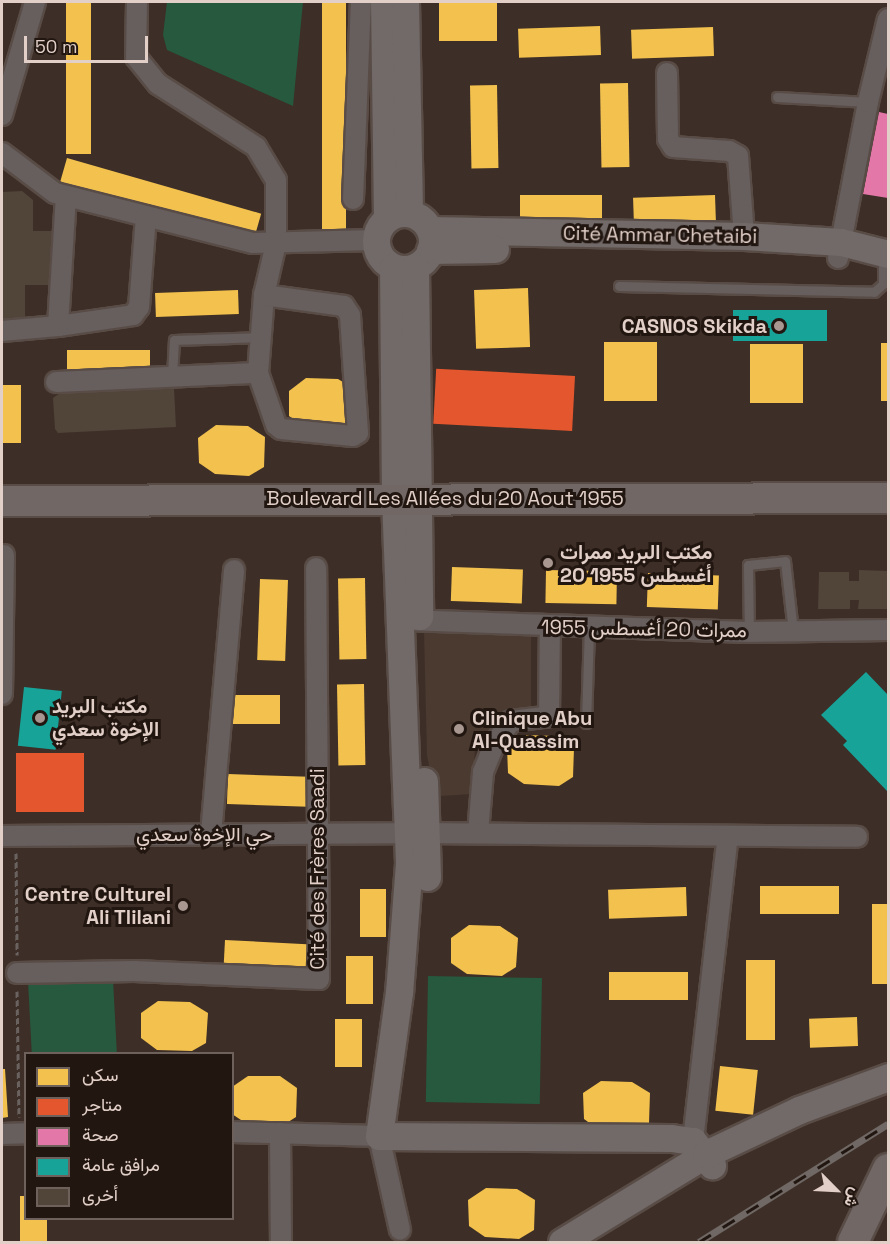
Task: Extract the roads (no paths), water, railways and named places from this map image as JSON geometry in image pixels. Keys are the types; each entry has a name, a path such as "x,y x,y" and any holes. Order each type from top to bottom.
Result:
{"main road":[{"path":"384,2 390,223"},
{"path":"405,2 390,223 380,256 417,254"},
{"path":"390,223 422,219 417,254 405,491 416,833 406,915 389,1136 704,1153"},
{"name":"Cité Ammar Chetaibi","path":"417,254 744,236 839,250 887,263"},
{"name":"Cité Ammar Chetaibi","path":"417,254 658,249 839,250"},
{"name":"Boulevard Les Allées du 20 Aout 1955","path":"2,501 405,491 888,485"},
{"name":"Boulevard Les Allées du 20 Aout 1955","path":"2,487 888,498"},
{"path":"562,1242 704,1153 836,1096 888,1077"},
{"path":"586,1242 704,1153"},
{"path":"853,1242 885,1177"}],"street":[{"path":"2,115 35,2"},
{"path":"136,2 136,57 158,84 256,147 276,180 276,243 264,294 263,337 258,373 280,429 353,436 358,433 350,315 344,306 264,294"},
{"path":"353,200 361,2"},
{"path":"839,250 868,102 888,19"},
{"path":"667,73 668,139 673,147 729,151 738,156 744,236"},
{"path":"2,153 55,193 253,243 276,243 390,223"},
{"path":"58,326 66,196"},
{"path":"2,331 58,326 133,315 139,307 146,216"},
{"path":"56,382 258,373"},
{"path":"2,694 3,555"},
{"name":"Cité des Frères Saadi","path":"17,973 134,971 320,979 316,568"},
{"path":"211,834 234,570"},
{"name":"ممرات 20 أغسطس 1955","path":"410,620 550,627 589,626 749,632 888,630"},
{"path":"478,833 483,772 495,743 511,721 549,716 550,627"},
{"path":"416,833 857,837"},
{"name":"حي الإخوة سعدي","path":"2,836 416,833"},
{"path":"704,1153 728,836"},
{"path":"234,1132 389,1136 400,1230"},
{"path":"280,1133 281,1242"},
{"path":"2,1134 24,1134"}],"lane":[{"path":"777,97 868,102"},
{"path":"619,286 874,292 883,284 887,263"},
{"path":"172,377 174,340 263,337"},
{"path":"749,632 748,565 785,561 793,631"},
{"path":"586,723 589,626"}],"railway":[{"path":"699,1242 888,1124"}],"place":[{"name":"CASNOS Skikda","path":"779,326"},
{"name":"مكتب البريد ممرات 20 أغسطس 1955","path":"548,563"},
{"name":"مكتب البريد الإخوة سعدي","path":"40,718"},
{"name":"Clinique Abu Al-Quassim","path":"459,729"},
{"name":"Centre Culturel Ali Tlilani","path":"183,906"}]}
